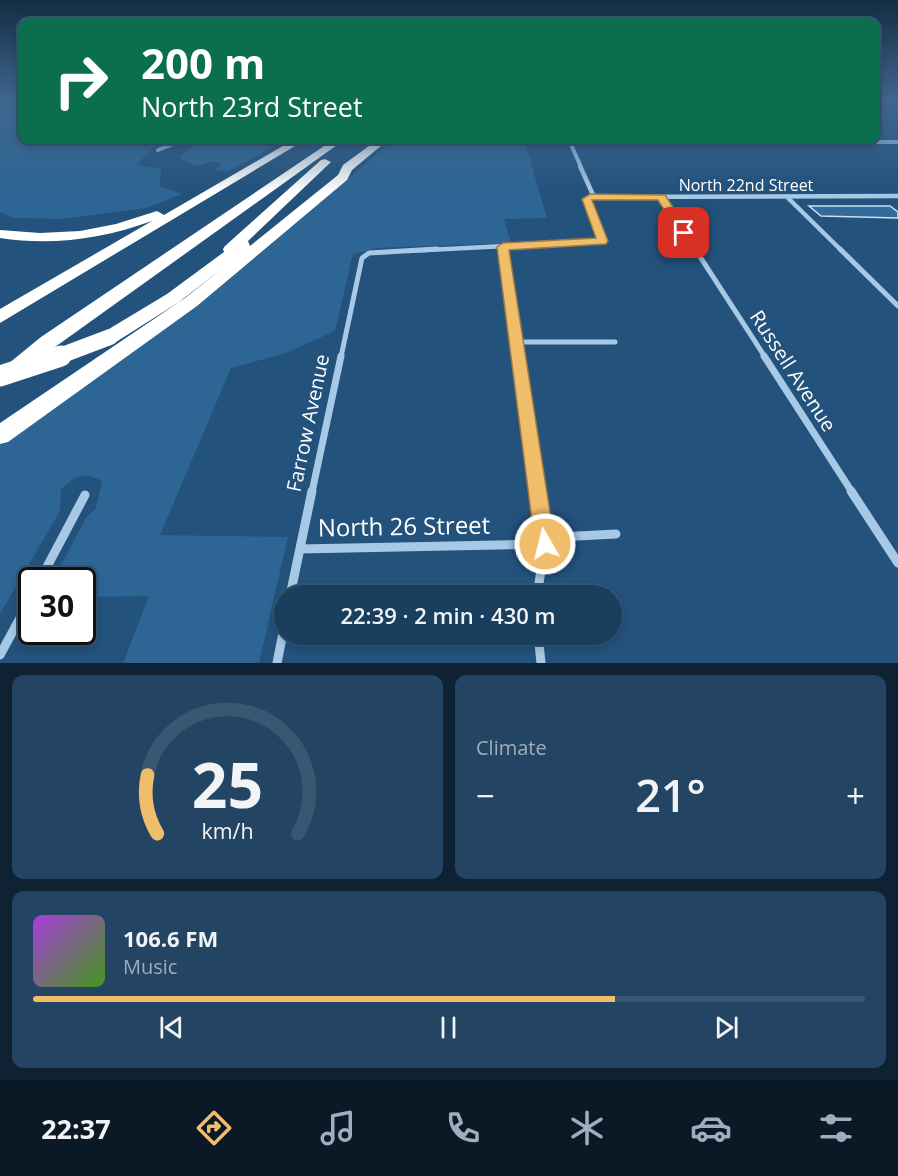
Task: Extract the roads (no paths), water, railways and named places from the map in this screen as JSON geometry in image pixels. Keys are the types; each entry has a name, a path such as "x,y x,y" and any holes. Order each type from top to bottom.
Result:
{"highway":[{"path":"0,317 293,144"},
{"path":"0,381 48,342 333,144"},
{"path":"214,265 256,223 345,144"},
{"path":"0,376 32,367 110,337 172,298 378,144"},
{"path":"0,435 191,302 343,177 347,168"},
{"path":"0,234 22,238 63,237 99,231 139,222 198,200"}],"street":[{"path":"880,142 898,142"},
{"path":"158,150 173,144"},
{"path":"539,585 545,544 503,247 602,241 587,199 594,197 570,144"},
{"name":"North 22nd Street","path":"594,197 898,196"},
{"path":"787,197 898,306"},
{"name":"Russell Avenue","path":"662,198 898,563"},
{"name":"Farrow Avenue","path":"292,585 362,258 369,253 503,247"},
{"path":"516,342 615,342"},
{"path":"47,567 85,495"},
{"name":"North 26 Street","path":"300,549 545,544 558,537 616,534"},
{"path":"0,655 18,622"},
{"path":"277,663 281,645"},
{"path":"539,645 541,663"}]}
